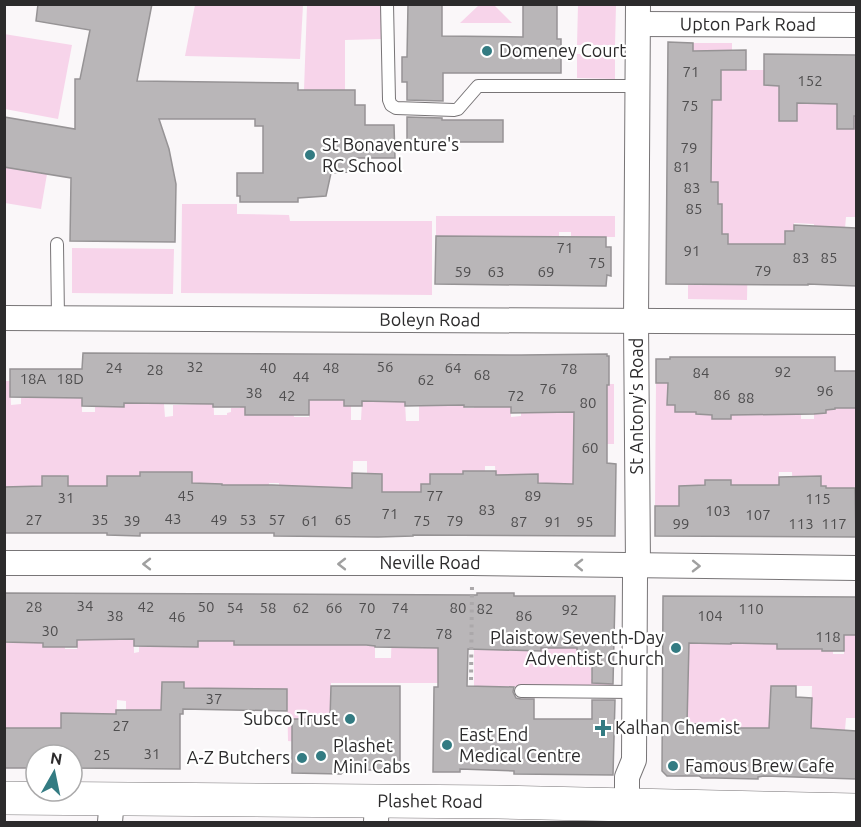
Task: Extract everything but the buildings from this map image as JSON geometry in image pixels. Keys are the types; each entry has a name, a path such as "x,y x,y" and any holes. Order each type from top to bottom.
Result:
{"main road":[{"name":"Plashet Road","path":"4,798 111,811 377,812 627,806 673,815 856,810"}],"street":[{"name":"St Antony's Road","path":"627,806 627,777 634,760 635,576 638,565 636,321 638,14"},
{"name":"Upton Park Road","path":"638,14 856,26"},
{"name":"Boleyn Road","path":"4,318 856,322"},
{"name":"Neville Road","path":"4,563 856,568"}],"lane":[{"path":"387,4 388,100 396,108 458,109 478,87 638,86"},
{"path":"57,244 58,318"},
{"path":"521,691 634,692"}],"path":[{"path":"471,680 472,564"}],"shaded area":[{"path":"195,5 303,5 300,59 185,56"},
{"path":"307,5 383,5 382,39 345,40 345,90 304,90"},
{"path":"479,5 494,5 512,23 460,23"},
{"path":"578,5 616,5 615,45 577,45"},
{"path":"4,34 72,45 58,119 5,109"},
{"path":"693,43 732,43 732,70 764,70 764,85 779,86 779,121 797,121 797,76 837,103 837,129 854,129 854,116 856,116 856,217 846,217 845,228 814,258 814,224 794,223 794,231 785,258 778,244 748,244 747,300 688,299 688,285 725,285 725,267 693,234 722,224 722,204 693,203 718,193 718,183 711,182 712,100 721,100 721,89 711,88 714,51 693,51"},
{"path":"577,54 615,54 615,79 577,78"},
{"path":"4,167 47,174 41,209 5,203"},
{"path":"182,204 237,204 237,214 289,215 290,221 432,221 432,295 181,293"},
{"path":"436,216 615,216 615,237 592,237 592,259 583,259 583,237 571,236 571,232 559,232 559,259 549,259 549,236 527,236 527,243 517,237 488,236 488,259 450,236 436,236"},
{"path":"72,248 174,249 173,294 72,293"},
{"path":"732,358 741,415 767,415 768,406 801,402 801,419 814,419 814,413 826,413 826,410 835,409 835,373 841,408 856,408 856,511 826,511 826,486 821,486 821,476 793,511 792,472 779,472 779,502 731,485 731,480 705,480 705,485 679,486 679,511 655,506 656,383 668,383 667,404 675,405 696,389 696,414 712,415 712,419 731,419"},
{"path":"4,381 10,381 11,405 21,404 21,397 82,398 82,412 95,412 95,382 104,407 123,407 124,394 157,393 157,403 164,404 165,417 173,416 173,405 200,404 200,381 213,381 214,415 227,415 231,412 231,408 240,408 240,388 293,411 294,417 309,417 309,400 334,400 335,382 351,406 351,420 361,420 362,401 365,401 365,382 399,402 405,402 406,421 419,421 419,406 432,406 464,381 465,408 474,408 474,394 490,407 500,407 500,395 511,381 511,417 521,416 521,410 614,384 614,444 574,444 573,452 581,452 570,509 570,484 551,484 538,508 538,474 528,474 527,483 496,482 495,466 485,466 485,484 473,471 463,471 463,484 421,484 421,507 408,492 382,494 382,475 367,474 367,461 353,461 352,507 314,508 314,486 290,486 279,507 279,483 269,483 269,494 222,507 222,484 200,484 192,507 191,472 181,472 180,485 123,483 123,476 108,476 107,507 103,486 92,486 92,495 68,488 68,475 61,475 60,486 52,486 52,476 42,476 42,507 13,487 5,487"},
{"path":"787,598 796,649 806,649 806,645 823,623 822,651 844,654 844,624 856,635 856,718 846,718 845,730 834,729 833,750 811,729 812,686 771,686 769,745 743,728 695,732 663,711 687,712 689,643 730,644 731,639 778,622 777,649 787,649"},
{"path":"22,620 43,643 43,647 57,647 58,620 65,639 65,649 77,649 77,638 134,639 134,653 139,652 139,645 198,647 198,621 206,621 206,641 224,641 234,621 234,645 320,645 320,622 333,622 333,645 353,645 366,622 366,646 375,646 375,658 391,658 392,622 408,635 408,648 420,648 468,622 468,667 449,667 449,683 331,683 330,742 327,719 299,719 298,742 288,741 287,689 184,688 183,682 162,683 161,714 143,710 126,710 126,701 117,700 116,742 95,713 61,713 61,728 50,728 50,737 28,728 5,728 4,643 21,643"},
{"path":"474,622 480,649 531,648 531,658 541,658 541,648 578,623 577,653 614,657 592,657 591,679 613,679 613,686 474,687"}],"place":[{"name":"Domeney Court","path":"487,51"},
{"name":"St Bonaventure's RC School","path":"310,155"},
{"name":"Plaistow Seventh-Day Adventist Church","path":"676,648"},
{"name":"Subco Trust","path":"350,719"},
{"name":"Kalhan Chemist","path":"603,728"},
{"name":"East End Medical Centre","path":"447,745"},
{"name":"Plashet Mini Cabs","path":"321,756"},
{"name":"A-Z Butchers","path":"302,758"},
{"name":"Famous Brew Cafe","path":"673,766"}]}
